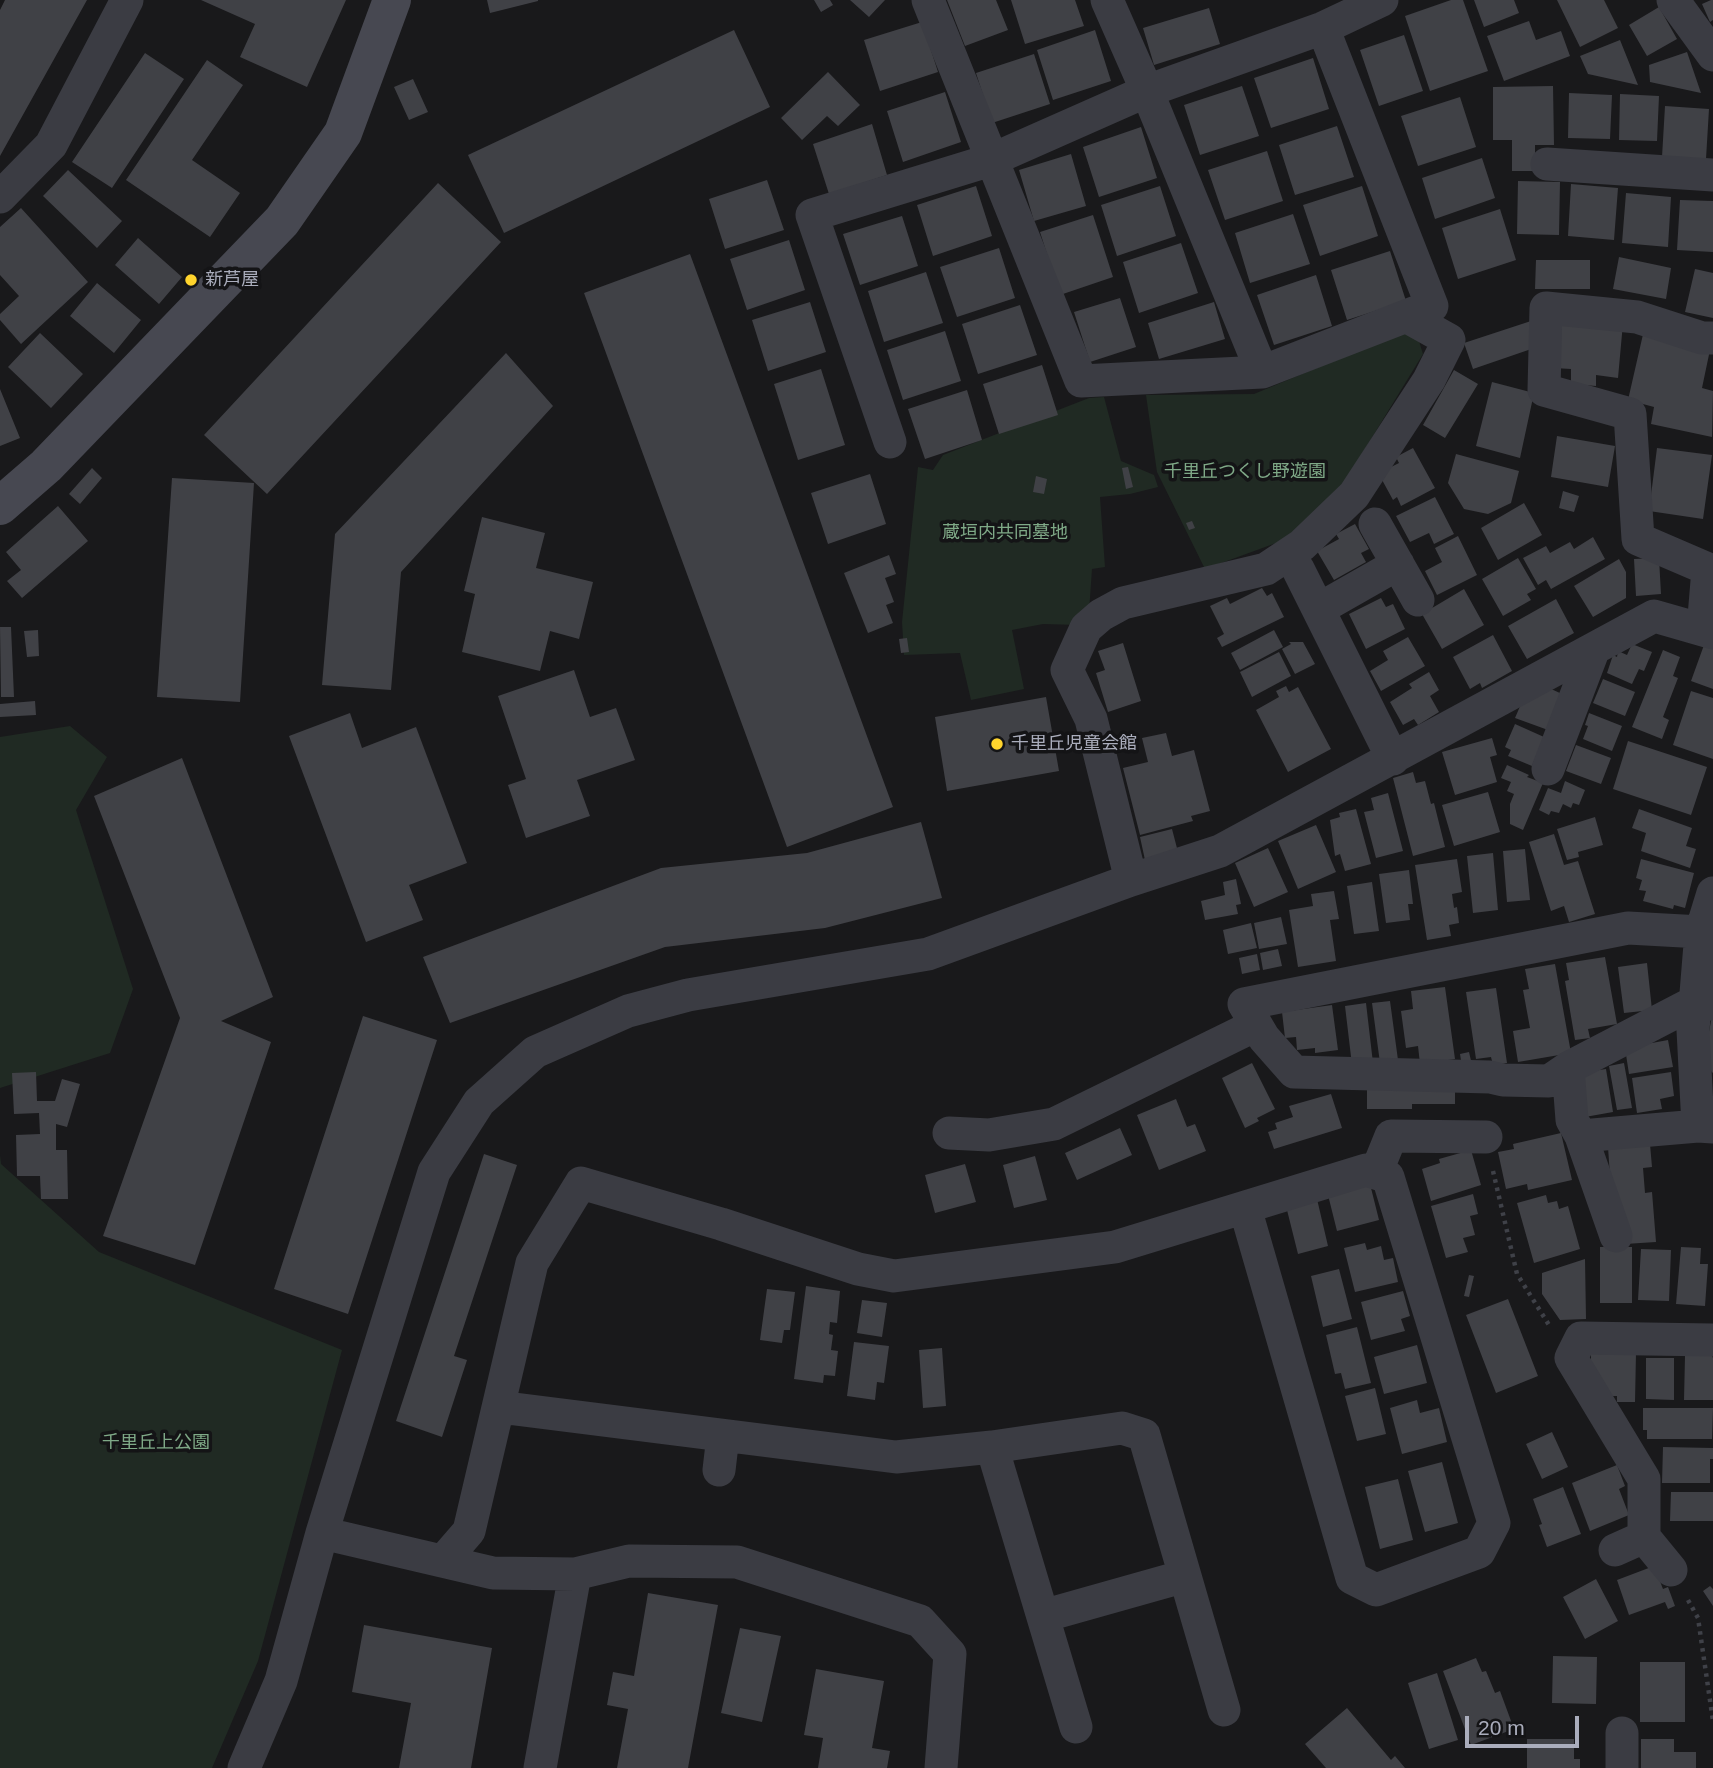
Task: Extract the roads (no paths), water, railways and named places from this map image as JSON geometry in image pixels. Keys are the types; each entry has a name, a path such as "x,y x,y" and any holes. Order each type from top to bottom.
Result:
{"street":[{"path":"0,197 51,145 127,0"},
{"path":"0,506 46,466 282,221 343,133 392,0"},
{"path":"928,0 1081,381 1262,372 1432,306 1324,28"},
{"path":"1107,0 1262,372"},
{"path":"890,442 812,215 991,160 1147,91 1324,28 1382,0"},
{"path":"1674,0 1713,55"},
{"path":"1547,164 1713,175"},
{"path":"244,1768 281,1681 322,1533 434,1171 479,1102 535,1052 628,1011 688,995 928,954 1131,880 1220,851 1654,616 1708,631 1709,569 1638,539 1630,414 1544,390 1546,308 1637,317 1702,338 1713,338"},
{"path":"1131,880 1091,719 1067,670 1086,628 1101,615 1123,603 1266,569 1302,545 1354,495 1429,380 1449,340 1406,316"},
{"path":"1375,524 1418,600"},
{"path":"1319,609 1398,564"},
{"path":"1298,569 1393,759"},
{"path":"1548,769 1593,650"},
{"path":"1581,1136 1706,1127 1693,1030 1704,1003 1701,932 1713,893"},
{"path":"1701,932 1628,928 1244,1004 1264,1038 1294,1072 1549,1081 1567,1068 1704,1003"},
{"path":"948,1133 989,1135 1054,1124 1256,1025"},
{"path":"1567,1068 1572,1120 1581,1136 1616,1236"},
{"path":"1376,1173 1391,1136 1486,1137"},
{"path":"443,1561 469,1531 532,1263 581,1184 721,1224 858,1269 894,1276 1115,1247 1366,1171 1388,1177 1494,1523 1479,1552 1376,1590 1352,1578 1245,1208"},
{"path":"1671,1570 1630,1544 1644,1479 1571,1358 1581,1338 1713,1339"},
{"path":"499,1407 896,1457 992,1447 1122,1428 1144,1435 1224,1710"},
{"path":"719,1471 723,1436"},
{"path":"992,1447 1076,1727"},
{"path":"322,1533 493,1573 575,1574 629,1561 737,1562 920,1621 950,1654 941,1768"},
{"path":"540,1768 575,1574"},
{"path":"1043,1616 1185,1576"},
{"path":"1622,1733 1622,1768"}],"place":[{"name":"新芦屋","path":"191,280"},
{"name":"千里丘児童会館","path":"997,744"}],"park label":[{"name":"千里丘つくし野遊園","path":"1245,472"},
{"name":"蔵垣内共同墓地","path":"1005,533"},
{"name":"千里丘上公園","path":"156,1443"}]}
